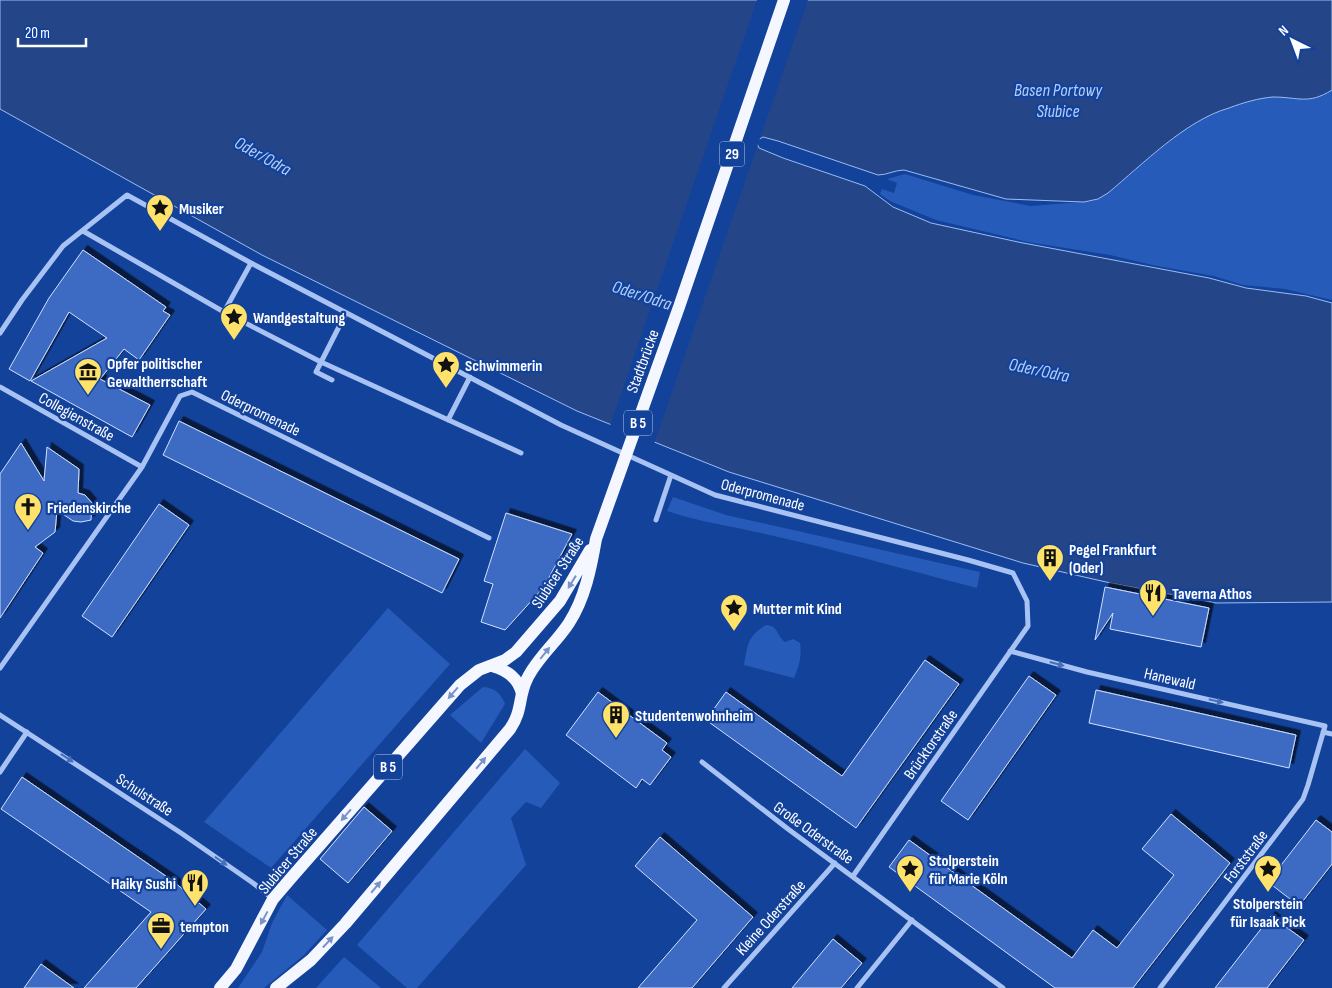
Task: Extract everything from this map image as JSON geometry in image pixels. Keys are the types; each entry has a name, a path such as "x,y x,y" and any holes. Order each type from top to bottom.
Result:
{"main road":[{"name":"29","path":"679,307 784,0"},
{"name":"Stadtbrücke","path":"596,539 679,307"},
{"name":"Slubicer Straße","path":"220,988 236,969 273,899 460,685 479,670 505,660 516,652 560,602 596,539"},
{"name":"Slubicer Straße","path":"276,988 311,960 345,924 518,718 526,680 573,615 589,575 596,539"},
{"path":"492,666 507,672 515,679 520,684 522,694"}],"street":[{"name":"Oderpromenade","path":"0,333 22,300 63,246 127,195 250,263 561,425 715,495 1012,573 1027,601 1028,626"},
{"path":"84,231 224,312 321,362 521,453"},
{"path":"224,312 250,263"},
{"path":"332,380 316,372 346,313"},
{"path":"448,420 470,377"},
{"name":"Collegienstraße","path":"0,387 142,467"},
{"name":"Oderpromenade","path":"0,668 142,467 180,396 192,392 489,538"},
{"path":"656,520 671,475"},
{"name":"Brücktorstraße","path":"853,876 1028,626"},
{"name":"Hanewald","path":"1010,651 1087,672 1324,729 1332,734"},
{"name":"Schulstraße","path":"0,715 181,833 253,882 273,899"},
{"name":"Forststraße","path":"1160,988 1302,799 1308,785 1324,729"},
{"path":"0,772 27,732"},
{"name":"Große Oderstraße","path":"702,762 1003,988"},
{"name":"Kleine Oderstraße","path":"724,988 835,863"},
{"path":"857,988 912,920"}],"shaded area":[{"path":"1332,90 1332,300 1285,289 1243,285 1214,276 1110,255 1028,242 936,220 890,201 880,194 882,189 894,193 897,183 887,179 905,174 973,195 1031,206 1093,201 1108,193 1181,133 1213,114 1262,98 1310,99 1324,95"},
{"path":"673,497 726,515 980,572 977,588 811,545 667,511"},
{"path":"388,608 450,664 271,868 204,822"},
{"path":"766,625 773,627 785,642 793,639 800,643 800,661 794,678 744,665 749,642 755,633"},
{"path":"483,687 497,691 505,704 481,743 450,715"},
{"path":"525,749 560,783 541,808 526,802 511,818 526,865 417,988 407,988 357,945"},
{"path":"287,895 327,930 304,955 264,988 238,988 262,952 272,923"},
{"path":"344,957 381,988 316,988"}],"water":[{"path":"0,0 1332,0 1332,90 1324,95 1310,99 1262,98 1213,114 1197,122 1165,144 1108,193 1098,199 1084,202 1006,199 904,170 878,175 778,141 763,137 756,141 759,148 783,158 865,186 893,207 931,223 1018,242 1209,278 1246,288 1306,296 1332,303 1332,602 1216,603 1106,582 1023,563 729,472 577,411 262,255 0,109"}],"pier":[{"path":"757,0 808,0 654,444 610,426"}],"building":[{"path":"83,250 166,307 163,311 170,315 139,360 124,349 100,379 150,405 132,437 31,381 107,338 69,312 30,381 9,369 49,298"},
{"path":"179,421 459,559 442,593 163,455"},
{"name":"Friedenskirche","path":"21,443 44,481 47,447 79,469 78,493 85,495 92,503 91,520 73,521 57,510 55,532 35,547 43,553 0,618 0,474"},
{"path":"159,504 189,525 112,637 82,616"},
{"path":"506,513 572,534 544,587 505,630 481,622 493,584 484,581"},
{"name":"Taverna Athos","path":"1105,587 1209,608 1201,647 1110,629 1113,613 1095,640"},
{"path":"925,660 959,684 856,828 706,720 726,692 842,776"},
{"path":"1029,676 1056,695 968,820 941,801"},
{"path":"1096,690 1296,735 1289,768 1089,723"},
{"name":"Studentenwohnheim","path":"598,692 667,743 662,750 671,757 650,785 642,779 636,788 566,735"},
{"path":"22,777 173,881 206,909 136,988 84,988 151,912 1,809"},
{"path":"364,807 392,831 348,883 320,859"},
{"path":"1171,814 1230,863 1133,988 1055,988 889,867 909,840 1072,958 1093,930 1117,948 1174,875 1142,849"},
{"path":"1316,820 1332,832 1332,864 1299,906 1268,882"},
{"path":"660,837 753,917 692,988 638,988 697,920 635,866"},
{"path":"1271,916 1304,940 1267,988 1215,988"},
{"path":"833,939 862,963 841,988 792,988"},
{"path":"41,964 74,988 24,988"}],"place":[{"name":"Musiker","path":"160,232"},
{"name":"Wandgestaltung","path":"234,341"},
{"name":"Schwimmerin","path":"446,389"},
{"name":"Opfer politischer Gewaltherrschaft","path":"88,396"},
{"name":"Friedenskirche","path":"28,531"},
{"name":"Pegel Frankfurt (Oder)","path":"1050,582"},
{"name":"Taverna Athos","path":"1153,617"},
{"name":"Mutter mit Kind","path":"734,632"},
{"name":"Studentenwohnheim","path":"616,739"},
{"name":"Stolperstein für Marie Köln","path":"910,893"},
{"name":"Stolperstein für Isaak Pick","path":"1268,893"},
{"name":"Haiky Sushi","path":"195,907"},
{"name":"tempton","path":"161,950"}],"water label":[{"name":"Basen Portowy Słubice","path":"1058,100"},
{"name":"Oder/Odra","path":"263,156"},
{"name":"Oder/Odra","path":"642,295"},
{"name":"Oder/Odra","path":"1039,370"}]}
